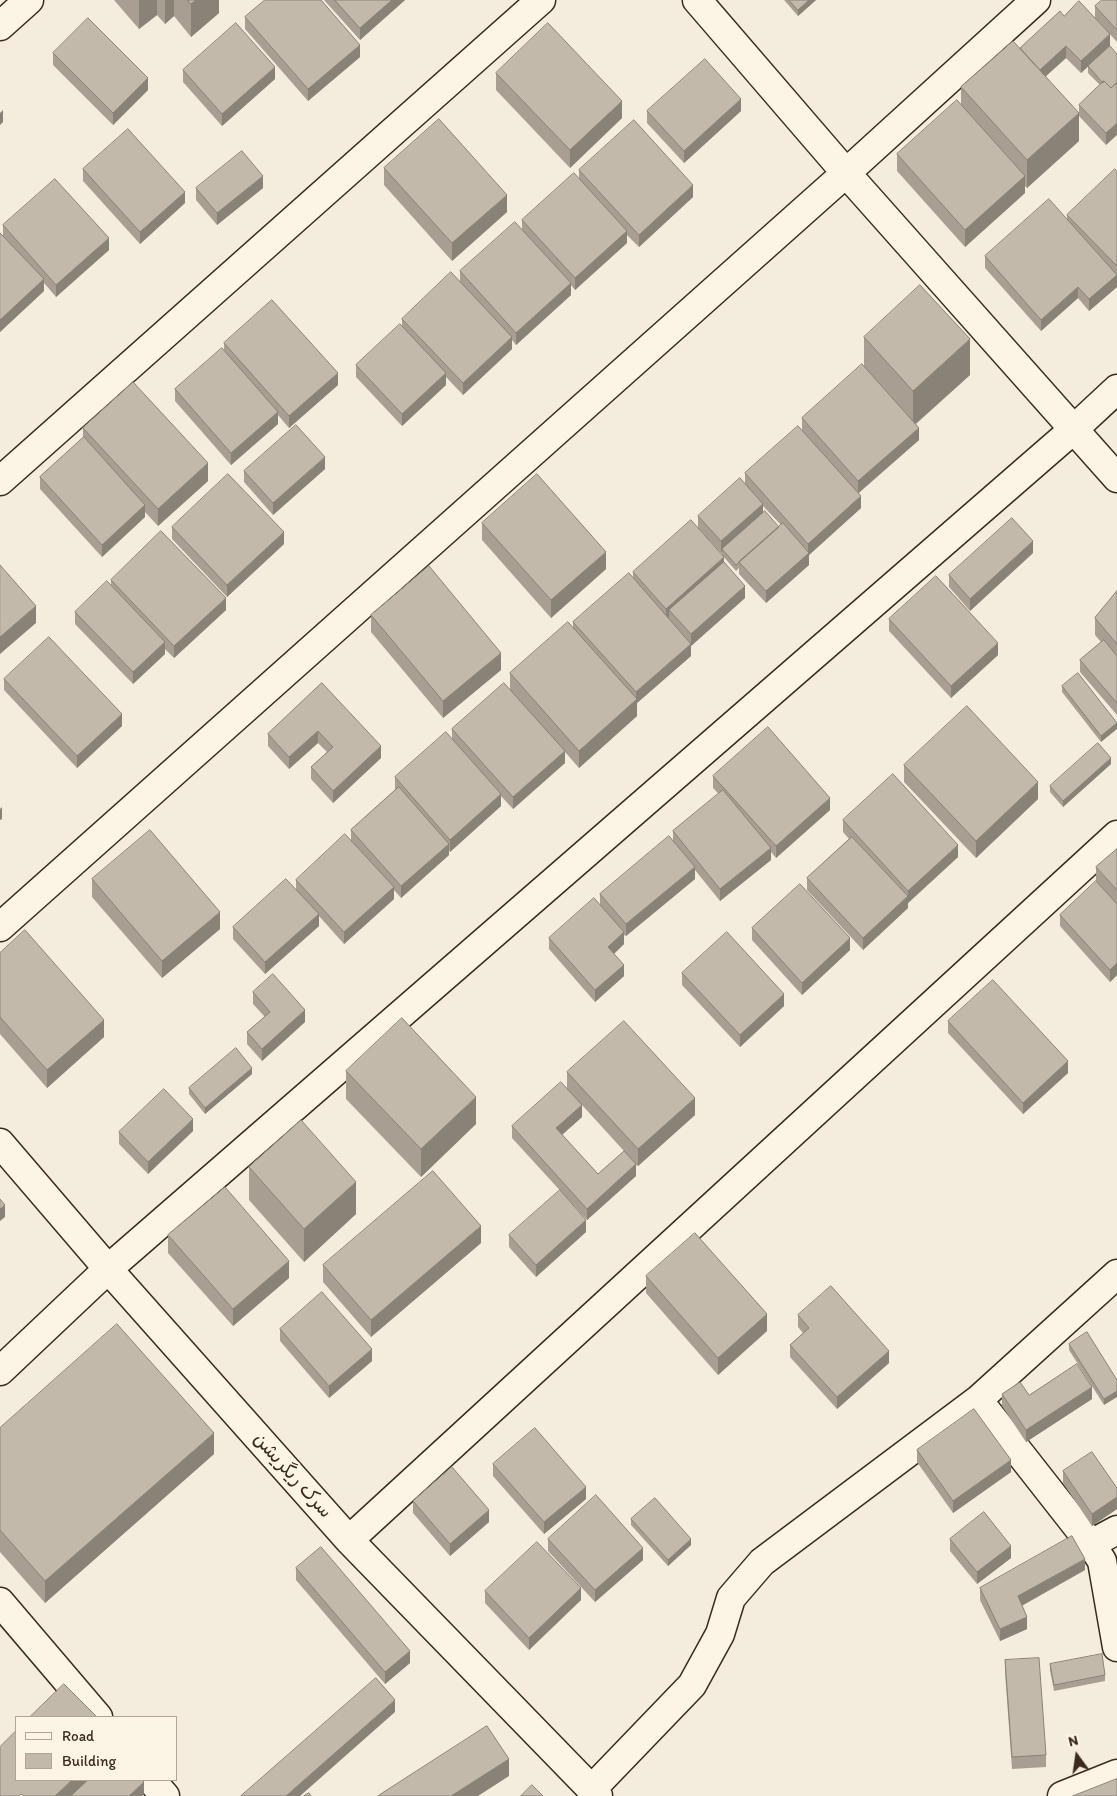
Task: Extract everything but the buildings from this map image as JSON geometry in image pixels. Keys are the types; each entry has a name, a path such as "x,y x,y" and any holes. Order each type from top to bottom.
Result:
{"street":[{"path":"0,26 29,0"},
{"path":"0,481 541,0"},
{"path":"697,0 846,173 1117,478"},
{"path":"0,927 846,173 1036,0"},
{"path":"0,1371 108,1269 1117,390"},
{"path":"350,1540 1117,834"},
{"name":"سرک ریگریشن","path":"0,1143 108,1269 350,1540 594,1793"},
{"path":"594,1793 692,1685 720,1634 731,1598 762,1562 978,1400 1117,1274"},
{"path":"978,1400 1091,1544 1102,1561 1117,1647"},
{"path":"1091,1544 1117,1530"},
{"path":"0,1602 97,1716"},
{"path":"1062,1796 1117,1774"},
{"path":"152,1781 165,1796"}]}
